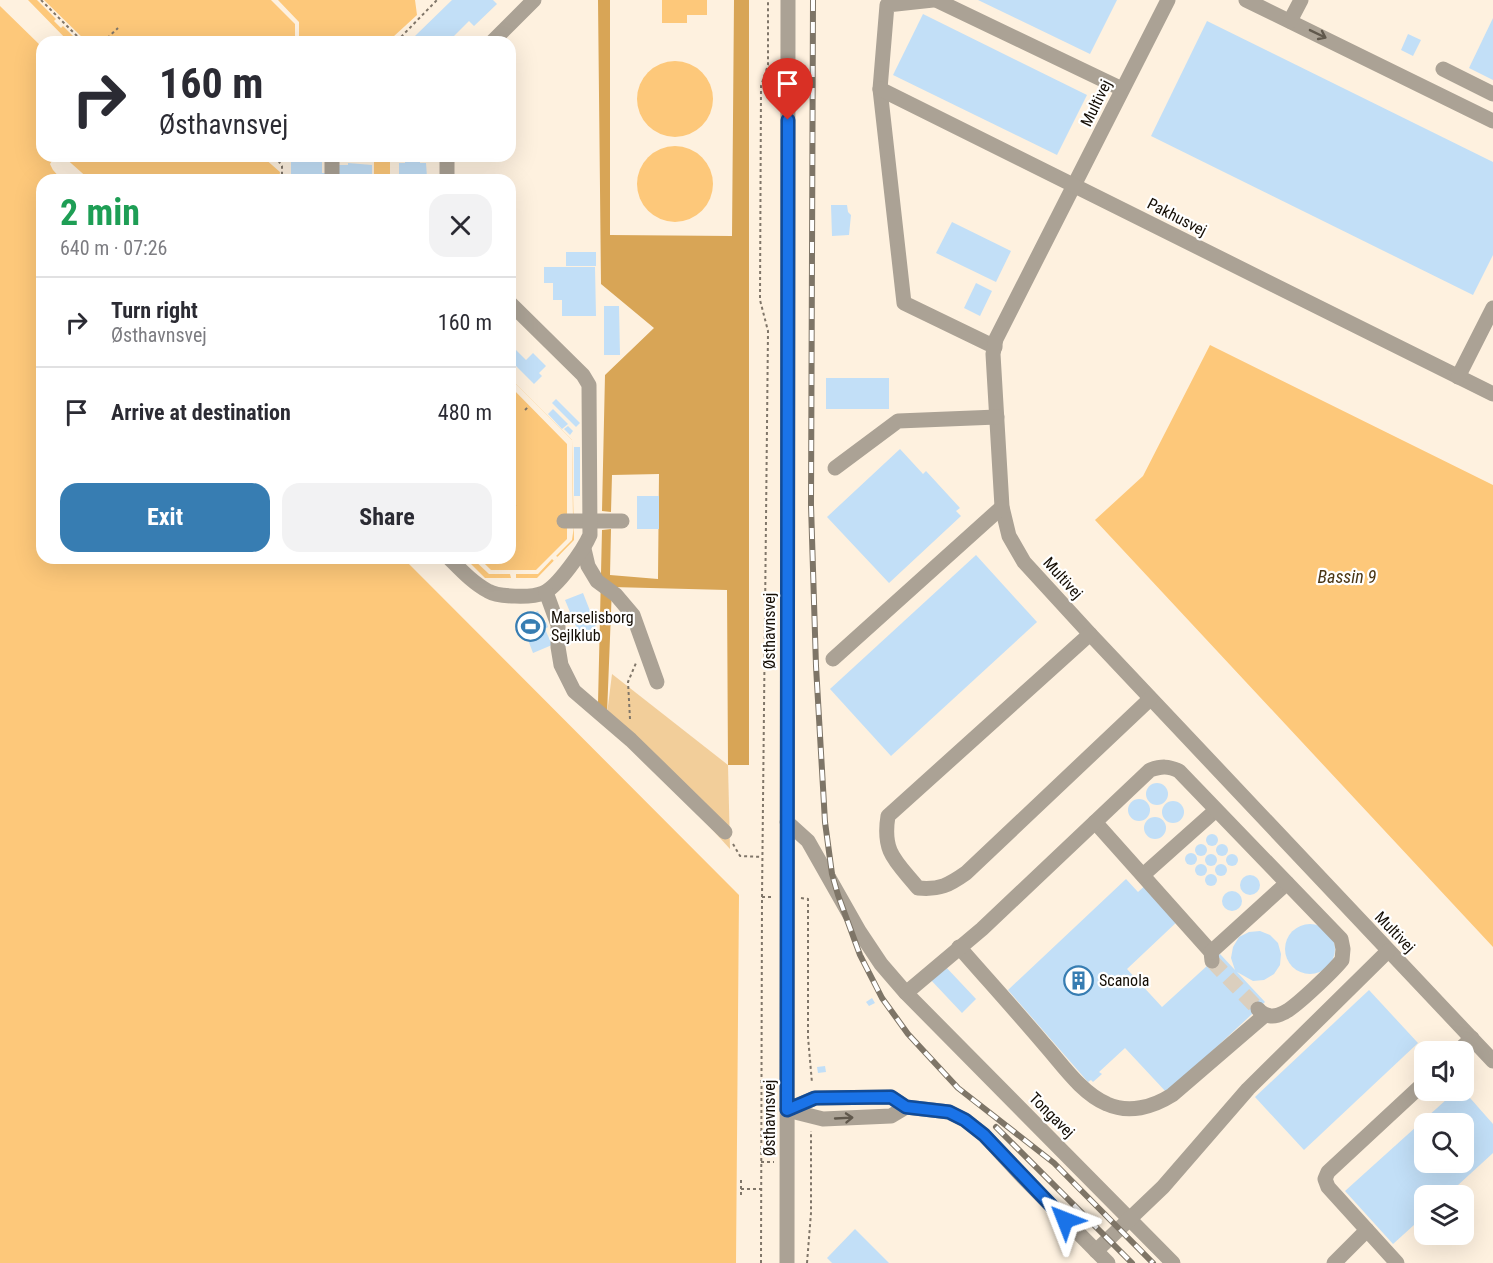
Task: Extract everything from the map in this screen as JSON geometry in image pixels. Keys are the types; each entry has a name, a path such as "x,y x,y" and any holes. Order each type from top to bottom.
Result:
{"street":[{"name":"Østhavnsvej","path":"787,1263 788,0"},
{"path":"995,346 904,303 880,89 885,2 934,0 1122,89"},
{"name":"Multivej","path":"1168,0 1076,186 996,339 993,354 1002,507 1009,536 1024,562 1090,634 1493,1061"},
{"path":"1246,0 1493,121"},
{"path":"1290,21 1301,0"},
{"path":"497,36 528,2"},
{"path":"1443,69 1493,94"},
{"name":"Pakhusvej","path":"880,89 1493,394"},
{"path":"1458,377 1493,308"},
{"path":"456,564 490,593 513,596 538,595 546,592 584,549 590,535 589,385 583,375 516,309"},
{"path":"835,468 898,421 997,417"},
{"path":"833,659 1002,507"},
{"path":"564,521 621,522"},
{"path":"584,549 588,566 597,581 616,595 633,615 657,682"},
{"path":"546,592 558,625 561,665 574,691 631,740 724,832"},
{"path":"1090,634 888,816 885,833 889,853 918,888 933,889 950,884 966,873 1150,699"},
{"path":"906,993 959,947 982,928 1150,770 1160,766 1179,771 1341,939 1343,949 1342,960 1286,1012 1271,1016 1262,1012 1172,1095 1145,1107 1119,1108 1105,1104 1077,1081 959,947"},
{"path":"1143,875 1216,810"},
{"name":"Tongavej","path":"787,822 808,841 859,931 881,964 906,993 1173,1263"},
{"path":"1095,822 1143,875 1211,957 1287,883"},
{"path":"1096,1251 1163,1187 1248,1089 1388,951"},
{"path":"1469,1041 1472,1038"},
{"path":"1397,1263 1328,1187 1326,1176 1414,1092"},
{"path":"787,1110 812,1099 891,1097 906,1107 949,1112 984,1135 1108,1263"},
{"path":"787,1110 823,1119 891,1116 906,1107"},
{"path":"1334,1263 1367,1230"}],"path":[{"path":"40,0 77,36"},
{"path":"402,36 437,0"},
{"path":"761,1263 762,857 768,331 760,300 761,86 768,66 768,0"},
{"path":"110,36 118,28"},
{"path":"525,410 529,405"},
{"path":"628,682 631,740"},
{"path":"724,832 740,856 762,857"},
{"path":"762,897 808,898 808,1037 812,1068 812,1099"},
{"path":"807,1263 811,1213 811,1117"},
{"path":"741,1180 741,1196"},
{"path":"741,1189 761,1189"}],"shaded area":[{"path":"598,0 610,0 610,235 732,236 734,0 749,0 749,765 728,765 727,590 612,587 607,714 598,703 602,530 611,529 610,575 658,579 659,474 612,475 611,512 602,511 605,375 654,328 601,284"},
{"path":"612,674 728,765 730,849 607,714"}],"water":[{"path":"28,0 415,0 417,15 394,36 63,36"},
{"path":"662,0 707,0 707,15 687,15 687,23 662,23"},
{"path":"0,6 36,41 36,162 51,162 50,164 57,174 36,174 36,564 409,564 739,895 736,1263 0,1263"},
{"path":"675,61 690,64 702,72 710,84 713,99 710,114 702,126 690,134 675,137 660,134 648,126 640,114 637,99 640,84 648,72 660,64"},
{"path":"675,146 690,149 702,157 710,169 713,184 710,199 702,211 690,219 675,222 660,219 648,211 640,199 637,184 640,169 648,157 660,149"},
{"path":"70,162 269,162 280,172 280,174 83,174"},
{"path":"374,162 390,162 390,174 374,174"},
{"name":"Bassin 9","path":"1210,345 1493,485 1493,947 1095,520 1143,476"},
{"path":"516,384 572,440 574,540 537,578 485,578 471,564 516,564"}],"pier":[{"path":"37,0 44,0 81,36 73,36 63,26 61,28 54,21 56,19"},
{"path":"271,0 278,0 299,22 299,36 295,36 295,24"},
{"path":"516,384 572,440 573,519 567,519 567,444 516,392"},
{"path":"567,525 574,526 572,540 554,561 552,559 538,574 516,574 516,578 511,578 510,574 489,574 478,564 485,564 491,570 536,570 567,539"}],"building":[{"path":"452,0 493,0 497,4 474,26 469,21 454,36 415,36"},
{"path":"978,0 1117,0 1090,54"},
{"path":"923,14 1087,95 1057,155 893,75"},
{"path":"1493,18 1493,80 1469,68"},
{"path":"1207,21 1493,162 1493,255 1473,295 1151,136"},
{"path":"1408,34 1421,40 1413,56 1401,50"},
{"path":"291,162 322,162 322,173 328,173 328,174 291,174"},
{"path":"348,163 372,165 372,174 337,174 337,165 348,165"},
{"path":"399,163 426,163 427,174 399,174"},
{"path":"831,205 847,205 851,215 849,235 832,236"},
{"path":"952,222 1011,251 996,282 936,253"},
{"path":"566,252 596,252 596,266 566,266"},
{"path":"544,267 595,267 596,316 562,316 562,300 553,300 553,283 544,283"},
{"path":"976,283 992,291 980,316 964,308"},
{"path":"604,306 619,306 620,355 604,355"},
{"path":"516,350 526,360 533,353 546,366 539,373 542,376 534,384 516,366"},
{"path":"826,378 889,378 889,409 826,409"},
{"path":"556,399 580,423 576,427 552,403"},
{"path":"553,409 568,424 562,429 548,414"},
{"path":"568,426 573,431 570,435 564,429"},
{"path":"574,447 580,447 580,496 574,496"},
{"path":"900,449 923,474 926,471 960,508 956,511 961,516 889,583 827,517"},
{"path":"637,496 659,496 659,529 637,529"},
{"path":"976,555 1037,622 891,756 830,689"},
{"path":"583,593 596,626 591,628 594,637 580,643 576,634 579,633 572,617 569,619 567,613 570,612 565,600"},
{"path":"538,611 542,623 546,622 548,627 545,629 552,645 533,653 520,619"},
{"path":"1157,783 1165,786 1168,794 1165,802 1157,805 1149,802 1146,794 1149,786"},
{"path":"1139,799 1147,802 1150,810 1147,818 1139,821 1131,818 1128,810 1131,802"},
{"path":"1173,801 1181,804 1184,812 1181,820 1173,823 1165,820 1162,812 1165,804"},
{"path":"1155,817 1163,820 1166,828 1163,836 1155,839 1147,836 1144,828 1147,820"},
{"path":"1212,834 1218,840 1212,846 1206,840"},
{"path":"1201,844 1207,850 1201,856 1195,850"},
{"path":"1222,844 1228,850 1222,856 1216,850"},
{"path":"1191,853 1197,859 1191,865 1185,859"},
{"path":"1211,854 1217,860 1211,866 1205,860"},
{"path":"1232,854 1238,860 1232,866 1226,860"},
{"path":"1201,864 1207,870 1201,876 1195,870"},
{"path":"1221,864 1227,870 1221,876 1215,870"},
{"path":"1211,874 1217,880 1211,886 1205,880"},
{"path":"1250,875 1257,878 1260,885 1257,892 1250,895 1243,892 1240,885 1243,878"},
{"name":"Scanola","path":"1126,879 1138,892 1147,884 1180,919 1127,969 1162,1007 1220,954 1235,970 1231,958 1233,947 1239,937 1249,932 1260,931 1270,935 1278,943 1281,954 1280,965 1274,974 1264,980 1253,981 1237,972 1265,1002 1167,1093 1125,1048 1099,1072 1102,1074 1093,1082 1091,1080 1088,1082 1008,990"},
{"path":"1232,891 1239,894 1242,901 1239,908 1232,911 1225,908 1222,901 1225,894"},
{"path":"1310,924 1328,931 1335,949 1328,967 1310,974 1292,967 1285,949 1292,931"},
{"path":"944,965 976,999 962,1013 930,979"},
{"path":"1369,990 1416,1041 1414,1041 1414,1047 1304,1150 1255,1097"},
{"path":"872,998 875,1003 869,1006 866,1002"},
{"path":"825,1066 826,1072 818,1073 817,1067"},
{"path":"1445,1101 1473,1101 1493,1124 1493,1153 1474,1170 1474,1113 1431,1113"},
{"path":"1414,1129 1414,1173 1471,1173 1458,1185 1414,1185 1414,1225 1393,1244 1345,1191"},
{"path":"855,1229 889,1263 832,1263 827,1258"}],"tunnel":[{"path":"1212,961 1258,1009"}],"railway":[{"path":"813,0 811,505 816,666 825,822 832,874 860,955 882,998 908,1034 958,1088 1054,1163 1153,1263"},
{"path":"996,1127 1132,1263"}],"place":[{"name":"Marselisborg Sejlklub","path":"530,626"},
{"name":"Scanola","path":"1078,980"}],"route":[{"path":"788,120 787,1110 815,1098 891,1097 906,1107 949,1112 965,1120 984,1135 1065,1220"}]}
